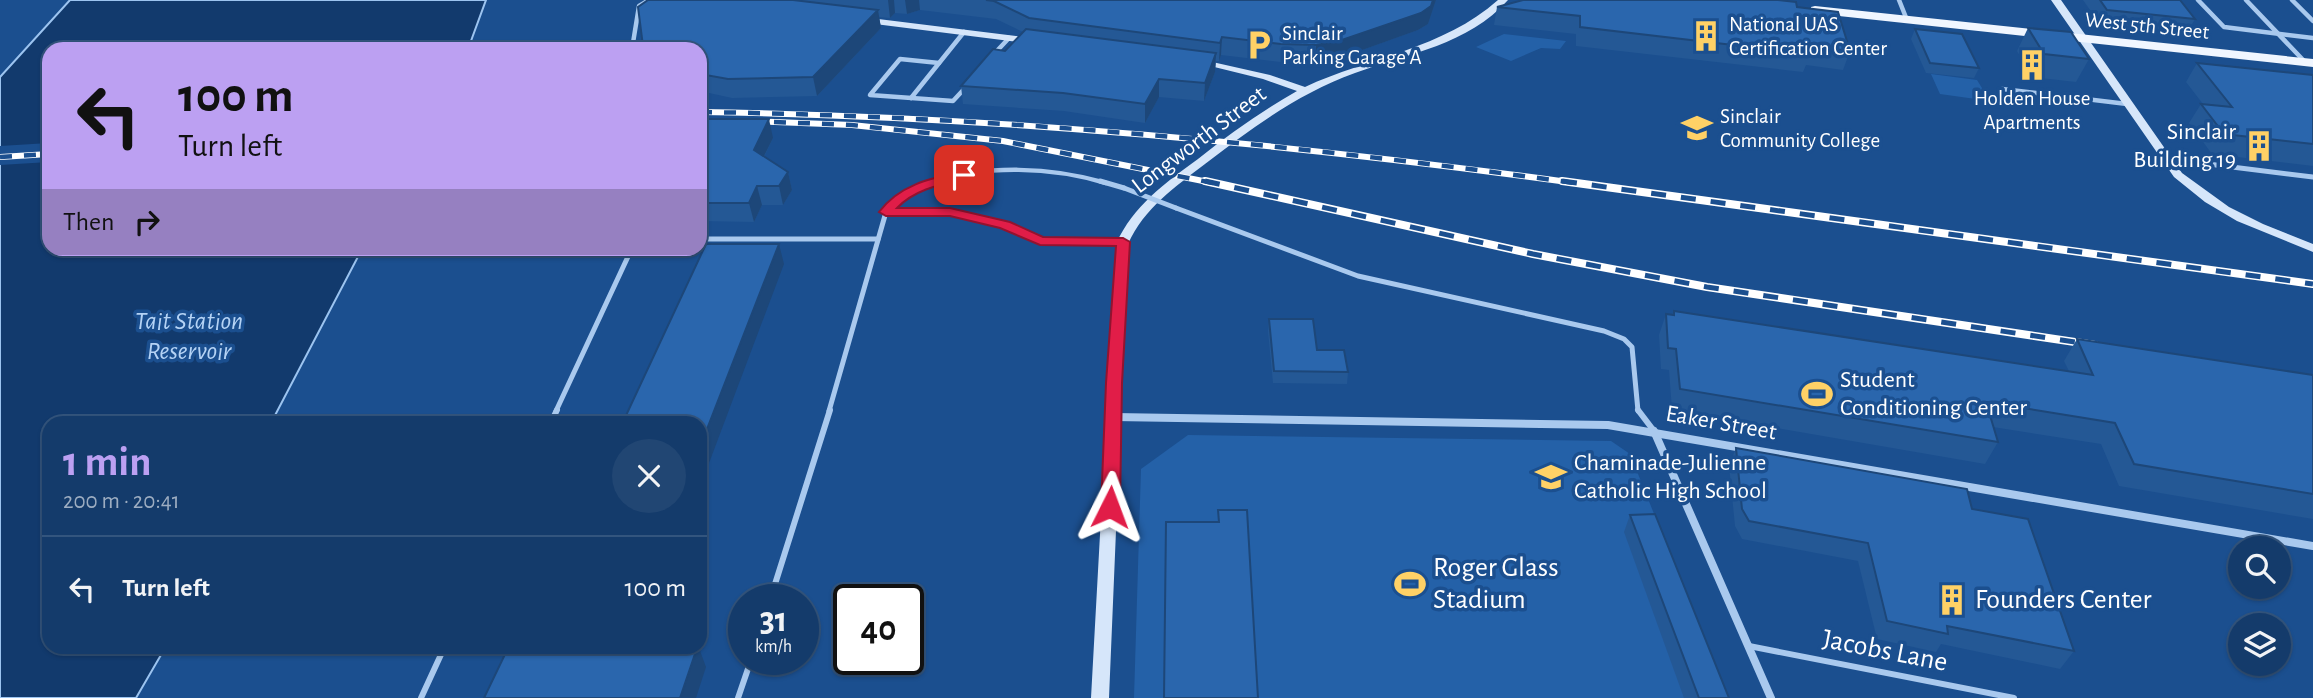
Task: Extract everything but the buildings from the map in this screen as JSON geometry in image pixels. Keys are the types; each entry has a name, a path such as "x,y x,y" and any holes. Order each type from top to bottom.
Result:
{"main road":[{"name":"West 5th Street","path":"1803,8 2309,63"}],"street":[{"name":"Longworth Street","path":"1100,698 1123,242 1142,209 1230,141 1306,91 1361,68 1429,47 1473,25 1503,0"},
{"path":"2056,0 2178,175 2215,204 2275,234 2313,248"},
{"path":"856,19 1039,41"},
{"path":"1189,61 1266,77 1306,91"},
{"path":"2168,159 2313,177"},
{"name":"Eaker Street","path":"1114,417 1595,425 1654,431 2313,546"},
{"path":"1654,431 1771,698"}],"lane":[{"path":"633,42 639,6 649,0"},
{"path":"1899,0 1908,20"},
{"path":"2198,0 2224,27 2313,38"},
{"path":"2246,0 2309,63"},
{"path":"2292,0 2313,21"},
{"path":"911,98 964,32"},
{"path":"993,56 1009,38"},
{"path":"939,63 900,59 870,95 953,101 969,83"},
{"path":"2002,89 2128,104"},
{"path":"775,584 812,472 886,212 895,201 911,190 938,180 985,172 1076,174 1124,188 1358,276 1604,331 1624,339 1632,347 1639,411 1654,431"},
{"path":"886,212 950,212 1005,225 1040,241 1123,242"},
{"path":"707,239 878,239"},
{"path":"554,416 628,256"},
{"name":"Jacobs Lane","path":"1749,646 2014,698"},
{"path":"421,698 441,654"},
{"path":"738,698 746,675"}],"shaded area":[{"path":"1504,34 1566,41 1560,49 1541,48 1511,61 1476,47"},
{"path":"1931,74 1977,80 1990,101 1940,94"},
{"name":"Roger Glass Stadium","path":"1188,435 1611,441 1630,454 1728,698 1134,698 1141,469"}],"water":[{"name":"Tait Station Reservoir","path":"70,0 486,0 471,42 42,42 42,256 358,256 275,416 42,416 42,654 162,654 136,698 0,698 0,77"}],"pier":[{"path":"42,143 42,162 0,165 0,146"}],"railway":[{"path":"707,112 920,119 1139,134 1357,156 1575,183"},
{"path":"750,121 852,125 1003,141 1213,183"},
{"path":"0,157 42,154"},
{"path":"1205,181 1533,254 1707,287 2095,345"},
{"path":"1562,181 2313,284"}],"place":[{"name":"National UAS Certification Center","path":"1706,36"},
{"name":"Sinclair Parking Garage A","path":"1259,45"},
{"name":"Holden House Apartments","path":"2032,65"},
{"name":"Sinclair Community College","path":"1697,128"},
{"name":"Sinclair Building 19","path":"2259,146"},
{"name":"Student Conditioning Center","path":"1817,394"},
{"name":"Chaminade-Julienne Catholic High School","path":"1551,477"},
{"name":"Roger Glass Stadium","path":"1410,584"},
{"name":"Founders Center","path":"1952,600"}],"route":[{"path":"964,175 938,180 911,190 895,201 886,212 950,212 1005,225 1040,241 1123,242 1110,507"}]}
